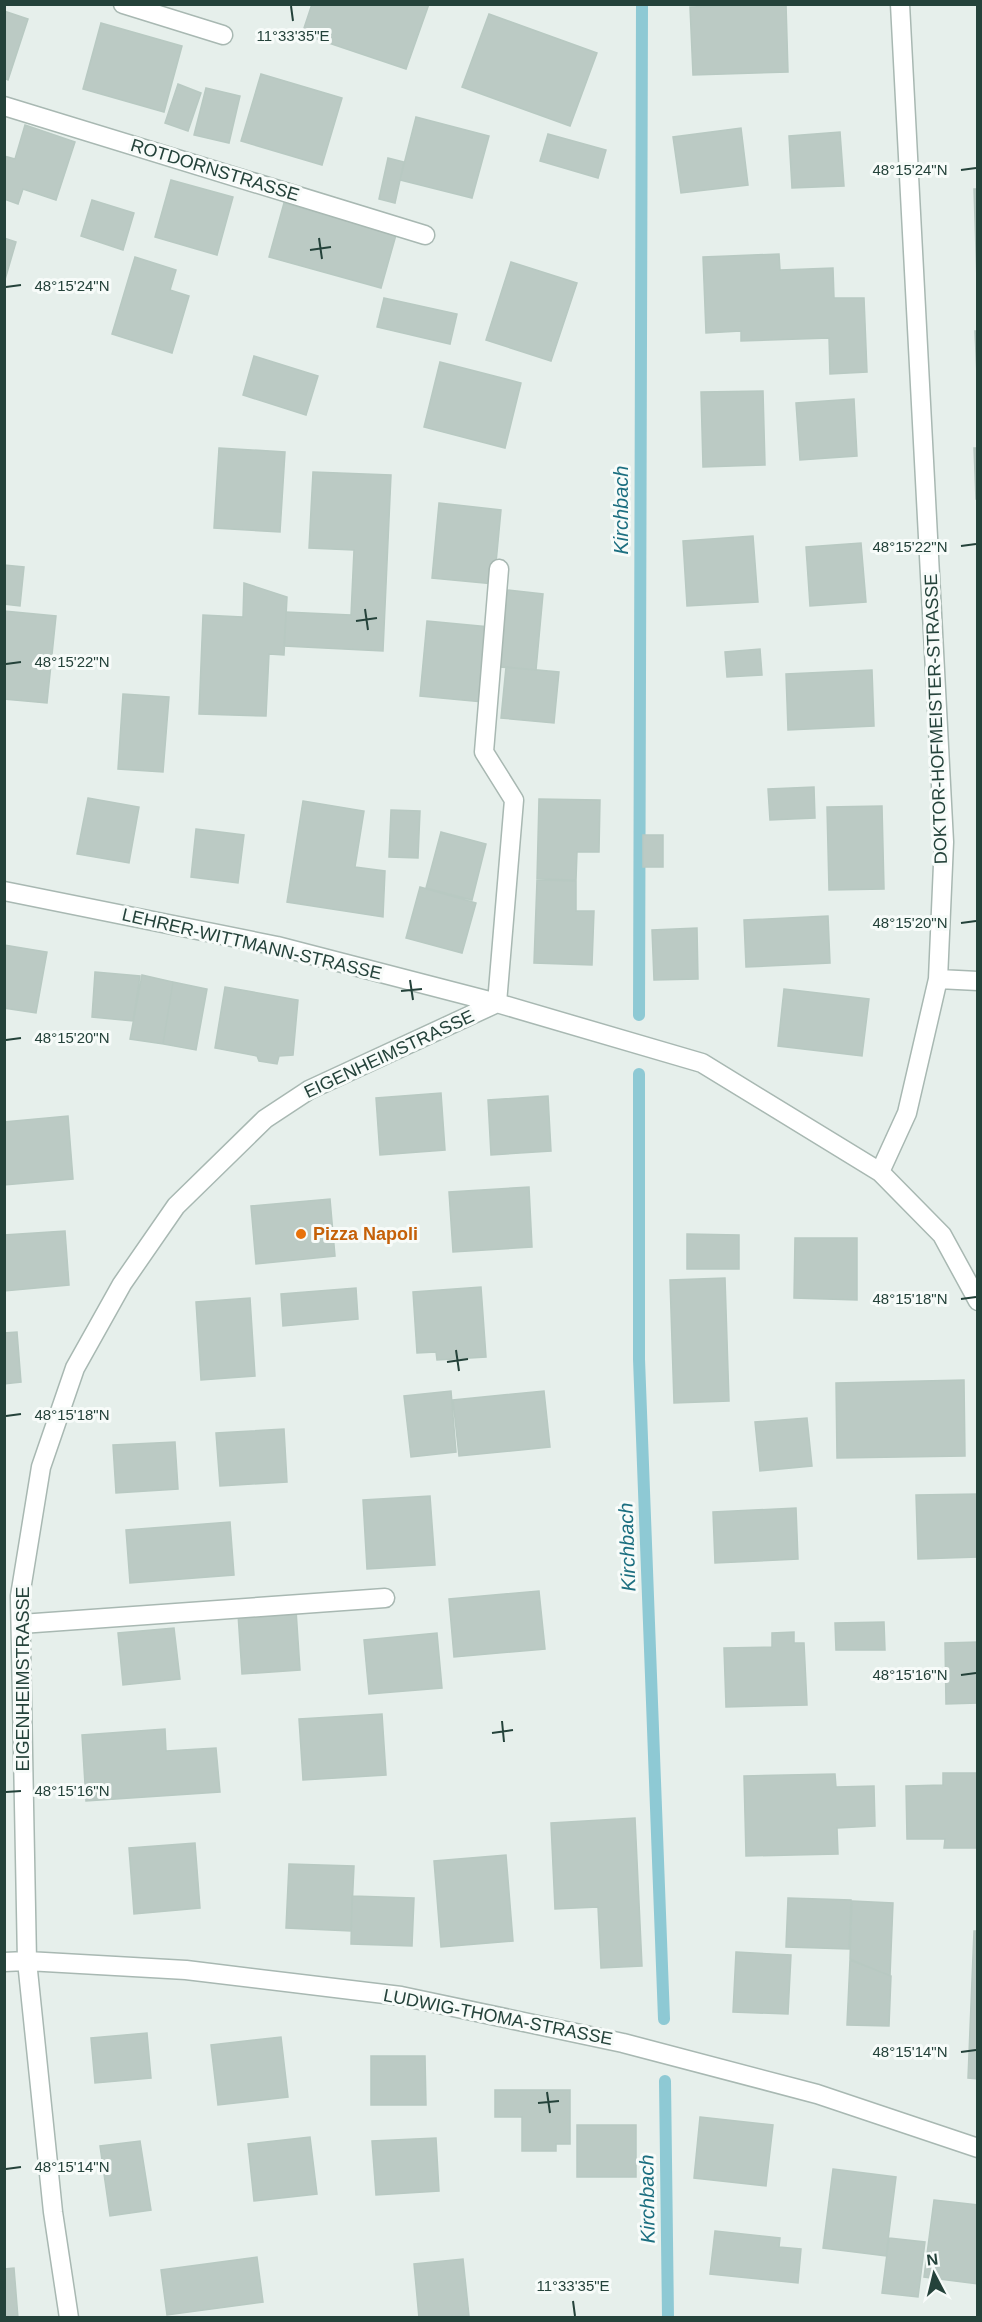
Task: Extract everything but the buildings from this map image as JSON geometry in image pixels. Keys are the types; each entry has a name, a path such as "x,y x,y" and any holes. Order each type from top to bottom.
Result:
{"street":[{"path":"123,4 223,35"},
{"name":"DOKTOR-HOFMEISTER-STRASSE","path":"880,1172 907,1113 938,979 944,843 900,4"},
{"name":"ROTDORNSTRASSE","path":"4,106 425,235"},
{"path":"497,1003 514,800 484,752 499,569"},
{"name":"LEHRER-WITTMANN-STRASSE","path":"4,891 277,946 497,1003 702,1063 880,1172 942,1235 978,1301"},
{"path":"938,979 978,981"},
{"name":"EIGENHEIMSTRASSE","path":"69,2318 53,2212 27,1961 20,1596 41,1467 75,1368 112,1302 176,1206 265,1119 309,1090 497,1003"},
{"path":"21,1624 385,1598"},
{"name":"LUDWIG-THOMA-STRASSE","path":"4,1962 27,1961 186,1970 401,1996 623,2043 817,2094 978,2148"}],"waterway":[{"name":"Kirchbach","path":"639,1015 642,4"},
{"name":"Kirchbach","path":"639,1074 639,1359 664,2019"},
{"name":"Kirchbach","path":"665,2081 668,2318"}],"place":[{"name":"Pizza Napoli","path":"301,1234"}]}
